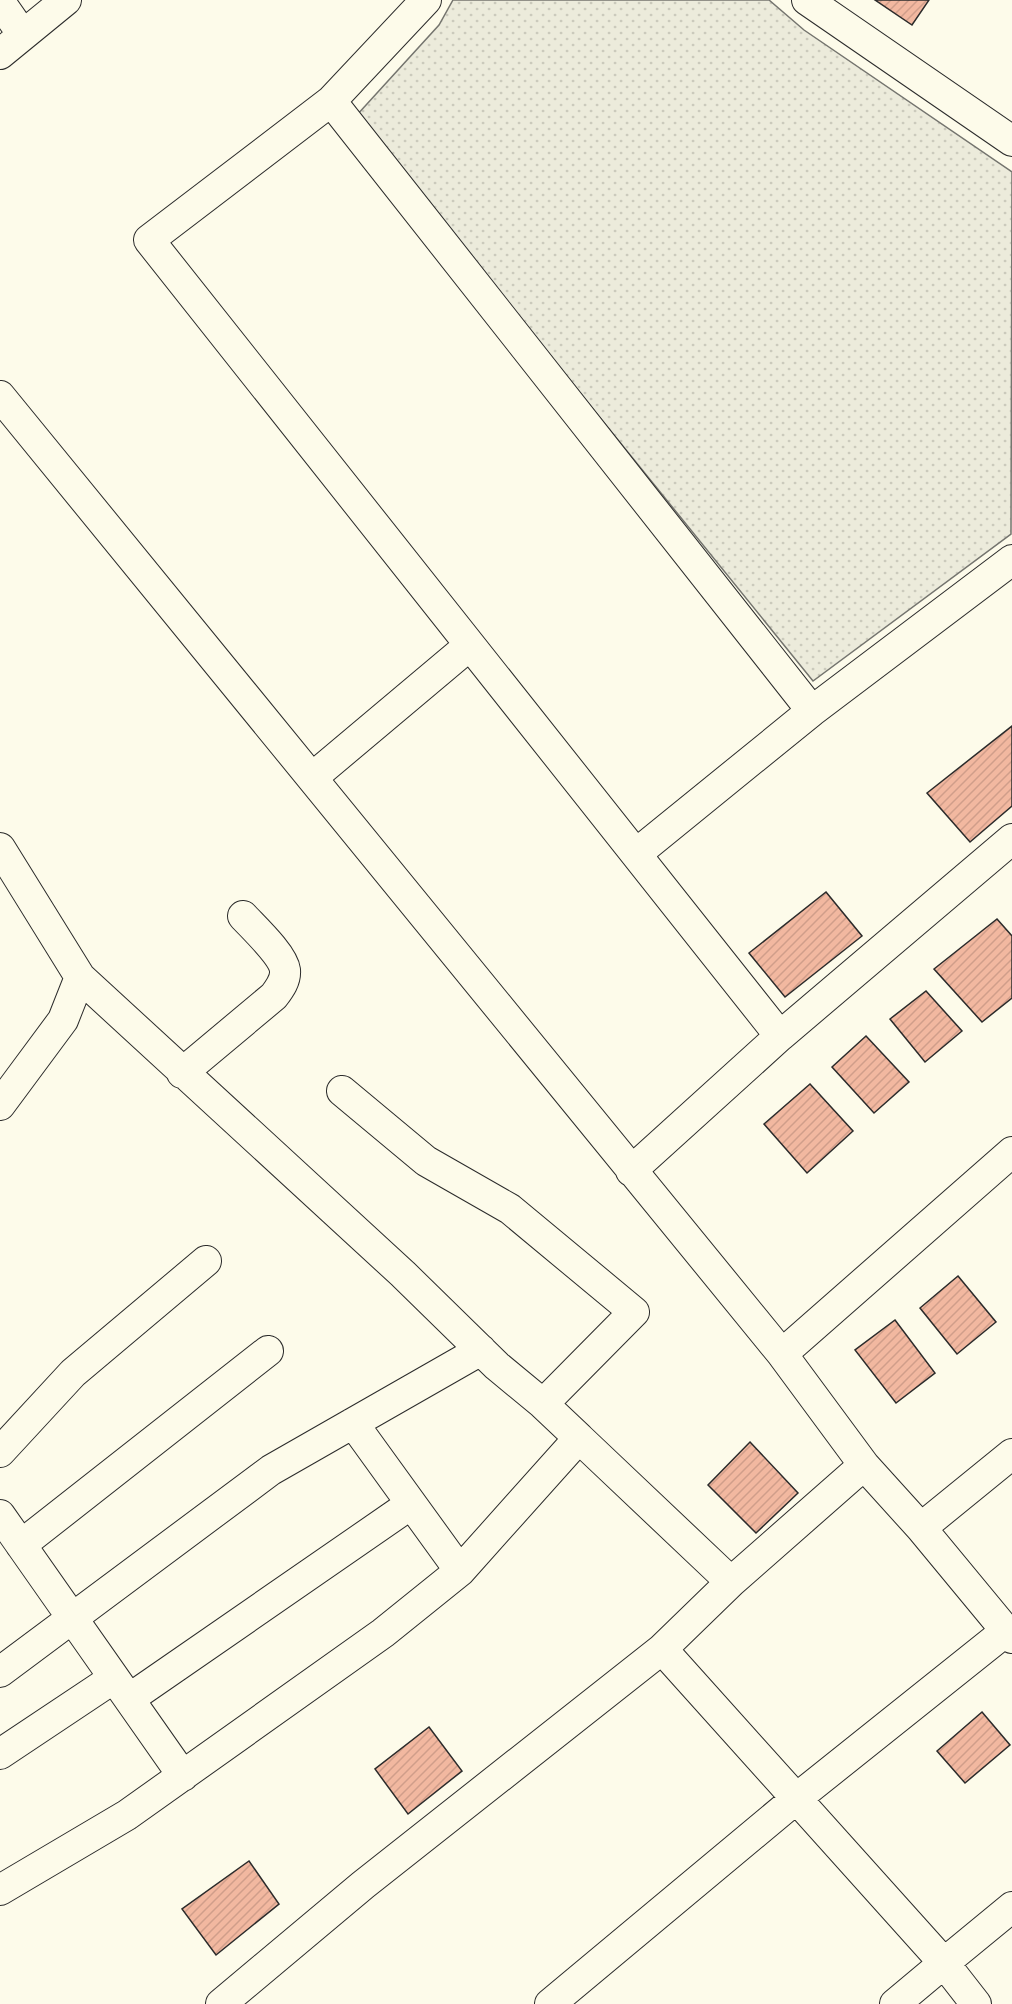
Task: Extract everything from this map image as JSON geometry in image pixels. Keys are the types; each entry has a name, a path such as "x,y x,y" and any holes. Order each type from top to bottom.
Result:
{"street":[{"path":"0,2 11,45 66,0"},
{"path":"426,0 331,101 149,240 780,1036"},
{"path":"807,0 1012,141"},
{"path":"331,101 812,711"},
{"path":"0,396 782,1354 864,1465 921,1528 1009,1635 797,1798 550,2004"},
{"path":"636,854 812,711 1012,560"},
{"path":"313,777 470,645"},
{"path":"631,1171 780,1036 1012,839"},
{"path":"0,848 80,977 182,1073 314,1190 481,1350 543,1404 731,1582"},
{"path":"182,1073 274,996 284,981 285,968 280,958 243,916"},
{"path":"0,1105 63,1020 80,977"},
{"path":"342,1091 426,1161 510,1209 634,1312 543,1404"},
{"path":"782,1354 1012,1152"},
{"path":"0,1452 73,1373 206,1261"},
{"path":"0,1672 271,1470 481,1350"},
{"path":"21,1545 268,1351"},
{"path":"353,1423 460,1571"},
{"path":"0,1890 127,1815 383,1633 460,1571 579,1438"},
{"path":"921,1528 1012,1454"},
{"path":"221,2004 363,1885 662,1649 731,1582 864,1465"},
{"path":"0,1754 121,1688 411,1504"},
{"path":"0,1515 183,1776"},
{"path":"662,1649 944,1963 976,2004"},
{"path":"895,2004 1012,1907"}],"shaded area":[{"path":"453,0 769,0 804,30 1012,172 1011,534 813,681 356,116 439,25"}],"building":[{"path":"875,0 929,0 912,25"},
{"path":"1012,726 1012,806 970,842 927,793"},
{"path":"826,892 862,936 785,997 749,953"},
{"path":"997,919 1012,936 1012,998 982,1022 934,969"},
{"path":"926,991 962,1031 925,1062 890,1019"},
{"path":"866,1036 909,1082 874,1113 832,1067"},
{"path":"810,1084 853,1131 807,1173 764,1124"},
{"path":"958,1276 996,1322 957,1354 920,1308"},
{"path":"895,1320 935,1373 896,1403 855,1350"},
{"path":"750,1442 798,1493 756,1533 708,1485"},
{"path":"982,1712 1010,1745 965,1783 937,1751"},
{"path":"429,1727 462,1771 408,1814 375,1769"},
{"path":"249,1861 279,1904 216,1955 182,1909"}]}
